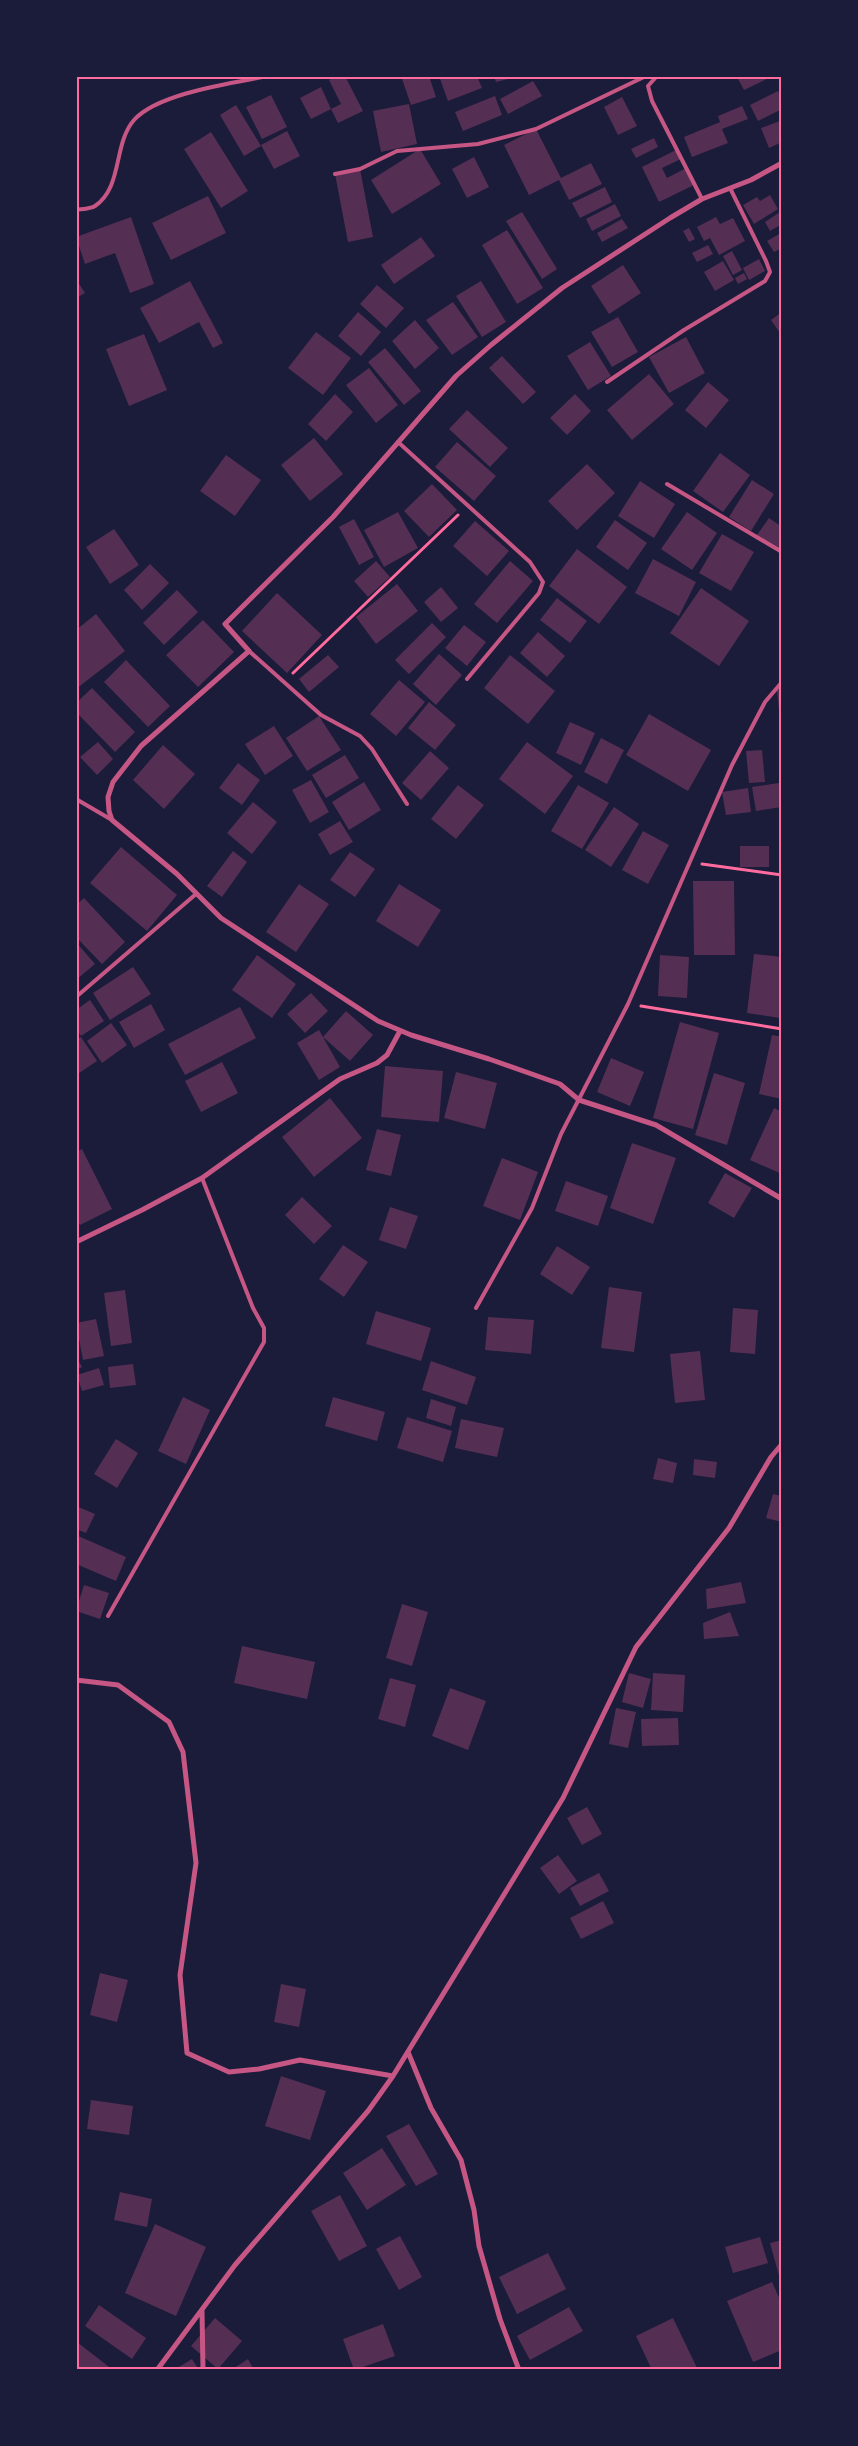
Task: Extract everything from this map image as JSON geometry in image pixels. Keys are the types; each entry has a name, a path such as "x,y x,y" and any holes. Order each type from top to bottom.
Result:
{"street":[{"path":"782,163 751,180 702,199 562,288 498,339 456,376 333,517 225,624 249,651 141,746 113,782 108,797 112,820 221,918 378,1021 400,1031 560,1084 578,1100 656,1124 782,1199"},
{"path":"76,1242 202,1178 340,1079 377,1063 387,1055 400,1031"},
{"path":"157,2370 235,2264 368,2111 393,2076 563,1798 636,1647 729,1528 771,1457 782,1444"},
{"path":"76,1680 118,1685 169,1722 183,1752 196,1863 180,1975 188,2053 229,2072 259,2069 300,2060 393,2076"},
{"path":"408,2052 431,2108 461,2160 474,2210 479,2246 500,2319 519,2370"},
{"path":"202,2309 203,2370"}],"lane":[{"path":"76,210 94,207 110,190 126,135 134,120 141,115 167,100 268,76"},
{"path":"335,174 360,169 397,151 478,144 536,129 646,76"},
{"path":"657,76 648,86 652,101 702,199"},
{"path":"608,382 684,330 765,281 770,272 766,261 730,188"},
{"path":"398,442 530,562 543,582 539,594 467,680"},
{"path":"667,484 782,552"},
{"path":"249,651 321,715 360,736 372,750 407,804"},
{"path":"476,1308 532,1208 561,1134 628,1004 732,765 765,702 782,682"},
{"path":"76,799 112,820"},
{"path":"76,997 196,894"},
{"path":"108,1616 264,1342 264,1328 253,1308 202,1178"}],"path":[{"path":"287,679 468,506"},
{"path":"689,863 782,875"},
{"path":"628,1004 782,1030"}],"building":[{"path":"336,76 345,76 363,111 338,123 331,109 341,104 329,80"},
{"path":"401,76 429,76 436,97 411,105"},
{"path":"439,76 477,76 482,88 448,101"},
{"path":"494,76 516,76 516,77 496,82"},
{"path":"745,76 769,76 769,78 744,90 738,79"},
{"path":"533,81 542,96 508,114 500,99"},
{"path":"321,87 331,109 311,119 300,98"},
{"path":"778,91 782,99 782,109 758,121 750,105"},
{"path":"271,95 287,127 262,139 246,107"},
{"path":"495,96 502,115 463,131 455,112"},
{"path":"622,97 637,126 618,135 604,107"},
{"path":"409,104 417,144 381,152 373,111"},
{"path":"236,105 261,146 244,156 220,115"},
{"path":"742,106 748,119 722,129 728,143 692,157 684,137 720,122 718,116"},
{"path":"780,121 782,142 769,148 761,128"},
{"path":"536,129 561,178 591,163 602,184 569,200 559,180 529,195 504,145"},
{"path":"287,131 300,156 274,169 261,145"},
{"path":"211,132 248,191 221,208 184,149"},
{"path":"654,138 658,147 636,158 631,149"},
{"path":"420,149 441,184 392,214 371,180"},
{"path":"676,150 681,159 662,168 667,178 686,168 694,185 659,202 642,167"},
{"path":"474,157 489,187 467,198 452,169"},
{"path":"360,169 373,237 348,242 335,174"},
{"path":"605,187 612,202 580,218 572,203"},
{"path":"770,195 778,209 754,224 743,205 757,197 760,201"},
{"path":"208,196 226,233 171,260 152,223"},
{"path":"615,204 621,216 592,231 586,219"},
{"path":"522,212 557,269 542,279 506,221"},
{"path":"780,212 782,224 770,231 765,222"},
{"path":"131,217 154,284 130,293 115,253 85,264 76,237"},
{"path":"716,217 720,224 733,218 745,241 719,255 710,238 704,241 697,227"},
{"path":"622,219 628,228 602,242 597,233"},
{"path":"689,228 695,239 689,242 683,231"},
{"path":"507,230 543,288 517,304 482,245"},
{"path":"781,233 782,248 774,252 767,241"},
{"path":"421,237 435,256 394,284 381,265"},
{"path":"708,245 713,254 697,262 692,253"},
{"path":"732,251 742,270 733,275 723,256"},
{"path":"759,259 765,271 749,280 743,268"},
{"path":"723,261 734,280 715,291 704,272"},
{"path":"623,265 641,293 609,314 591,286"},
{"path":"744,273 747,279 738,284 735,278"},
{"path":"76,279 85,293 76,298"},
{"path":"190,281 223,343 213,348 199,322 159,343 140,308"},
{"path":"481,281 506,322 482,337 456,296"},
{"path":"377,285 404,308 386,328 360,304"},
{"path":"453,302 478,337 452,355 426,320"},
{"path":"358,312 381,332 361,356 338,336"},
{"path":"782,312 782,336 771,320"},
{"path":"618,317 638,352 612,367 591,332"},
{"path":"415,320 439,348 415,369 392,341"},
{"path":"316,332 351,358 323,395 288,368"},
{"path":"144,334 167,390 129,406 106,349"},
{"path":"686,337 705,373 669,393 649,357"},
{"path":"590,342 611,376 588,390 567,356"},
{"path":"385,348 421,391 404,405 368,362"},
{"path":"502,356 536,392 523,404 489,368"},
{"path":"369,368 398,405 376,423 346,385"},
{"path":"649,374 674,404 632,440 607,410"},
{"path":"708,382 729,400 706,428 685,410"},
{"path":"335,394 353,412 326,441 308,424"},
{"path":"575,394 591,411 567,435 550,418"},
{"path":"467,410 508,448 490,467 449,429"},
{"path":"314,438 343,474 310,501 281,465"},
{"path":"457,442 496,476 474,501 435,467"},
{"path":"720,453 750,475 723,512 693,491"},
{"path":"226,455 261,480 235,516 200,491"},
{"path":"587,464 615,493 577,530 548,501"},
{"path":"752,480 774,494 751,531 729,517"},
{"path":"640,481 675,504 654,538 618,516"},
{"path":"432,484 457,510 429,537 404,511"},
{"path":"398,512 418,548 384,567 364,530"},
{"path":"687,512 717,533 692,570 661,549"},
{"path":"769,518 782,527 782,552 757,535"},
{"path":"354,519 374,557 359,565 339,527"},
{"path":"615,520 647,543 628,570 596,547"},
{"path":"475,521 509,551 487,576 453,546"},
{"path":"114,529 139,565 110,584 86,547"},
{"path":"722,534 754,552 731,591 699,573"},
{"path":"577,549 627,587 599,624 549,586"},
{"path":"653,559 696,582 679,616 635,593"},
{"path":"376,561 390,577 368,597 354,581"},
{"path":"510,561 533,581 497,623 474,604"},
{"path":"150,564 169,583 142,610 124,590"},
{"path":"397,584 418,611 376,644 356,617"},
{"path":"441,587 458,608 441,622 424,602"},
{"path":"701,588 749,621 719,666 670,633"},
{"path":"177,590 198,612 164,645 143,623"},
{"path":"277,593 322,635 287,673 242,631"},
{"path":"557,598 587,621 570,643 540,620"},
{"path":"96,614 125,651 76,689 76,630"},
{"path":"203,620 234,652 198,687 166,655"},
{"path":"432,623 446,637 409,674 395,660"},
{"path":"464,625 486,642 467,666 445,648"},
{"path":"538,632 565,656 547,677 520,653"},
{"path":"439,654 462,675 436,705 413,684"},
{"path":"328,655 339,667 309,692 299,679"},
{"path":"510,655 555,691 528,724 484,688"},
{"path":"126,660 170,706 148,727 104,682"},
{"path":"399,680 425,702 396,736 370,714"},
{"path":"92,688 135,732 115,752 76,712 76,703"},
{"path":"782,689 782,721 780,721 777,690"},
{"path":"429,702 456,725 435,750 408,728"},
{"path":"649,714 711,750 688,791 626,755"},
{"path":"319,716 341,750 307,771 286,738"},
{"path":"570,722 595,733 581,765 556,753"},
{"path":"274,726 293,756 265,775 245,744"},
{"path":"601,738 624,750 607,784 584,772"},
{"path":"98,742 113,759 97,775 80,757"},
{"path":"527,742 573,776 545,814 499,779"},
{"path":"163,745 195,774 164,809 133,780"},
{"path":"762,750 765,782 749,783 746,751"},
{"path":"430,751 449,768 421,800 402,783"},
{"path":"345,755 359,778 326,798 312,775"},
{"path":"238,763 260,780 242,805 219,788"},
{"path":"311,780 329,812 310,823 292,790"},
{"path":"364,782 381,810 349,830 332,802"},
{"path":"779,783 782,807 756,811 752,787"},
{"path":"458,785 484,805 456,839 431,819"},
{"path":"578,785 609,803 582,849 551,831"},
{"path":"748,788 751,812 726,815 722,792"},
{"path":"253,802 277,822 252,854 227,833"},
{"path":"614,807 639,824 611,867 585,850"},
{"path":"340,821 353,842 330,855 318,834"},
{"path":"643,831 669,845 648,884 622,870"},
{"path":"740,846 769,846 769,867 740,867"},
{"path":"121,847 177,895 147,931 90,883"},
{"path":"233,851 247,862 222,897 207,886"},
{"path":"350,852 375,869 355,897 330,880"},
{"path":"693,881 734,881 735,955 694,955"},
{"path":"299,884 329,904 296,952 266,932"},
{"path":"399,884 441,910 418,947 376,921"},
{"path":"84,898 125,942 102,964 76,937 76,905"},
{"path":"76,942 95,964 76,980"},
{"path":"754,954 782,957 780,1018 747,1013"},
{"path":"257,955 296,984 272,1018 232,990"},
{"path":"660,955 689,957 687,998 658,996"},
{"path":"133,967 151,994 110,1020 93,993"},
{"path":"311,993 328,1011 305,1033 287,1014"},
{"path":"90,1000 104,1021 81,1036 76,1029 76,1010"},
{"path":"151,1004 165,1030 134,1048 119,1022"},
{"path":"240,1007 256,1038 185,1075 168,1044"},
{"path":"346,1011 373,1035 350,1061 323,1037"},
{"path":"680,1022 719,1033 693,1129 653,1118"},
{"path":"111,1023 127,1045 102,1063 87,1041"},
{"path":"319,1030 340,1067 319,1080 297,1043"},
{"path":"772,1035 782,1037 782,1099 759,1094"},
{"path":"81,1037 97,1061 76,1075 76,1039"},
{"path":"611,1058 644,1072 630,1106 597,1092"},
{"path":"222,1062 238,1093 201,1112 185,1081"},
{"path":"385,1066 443,1071 439,1122 381,1117"},
{"path":"456,1072 497,1083 485,1129 444,1118"},
{"path":"714,1073 745,1083 727,1145 695,1135"},
{"path":"330,1098 362,1138 314,1177 282,1137"},
{"path":"774,1108 782,1112 782,1174 750,1160"},
{"path":"377,1129 401,1135 391,1176 366,1170"},
{"path":"632,1143 676,1158 653,1224 610,1208"},
{"path":"82,1149 112,1209 80,1225 76,1218 76,1152"},
{"path":"502,1158 538,1172 520,1220 483,1206"},
{"path":"725,1173 752,1188 734,1218 708,1203"},
{"path":"566,1181 608,1196 598,1226 555,1211"},
{"path":"302,1197 332,1226 314,1244 285,1215"},
{"path":"390,1207 418,1216 406,1249 379,1240"},
{"path":"343,1245 368,1262 344,1297 319,1279"},
{"path":"557,1246 590,1267 572,1295 540,1274"},
{"path":"609,1287 642,1292 634,1352 601,1348"},
{"path":"125,1290 132,1343 111,1346 104,1293"},
{"path":"733,1308 758,1310 755,1354 730,1352"},
{"path":"376,1311 431,1328 421,1361 366,1344"},
{"path":"488,1317 534,1320 531,1354 485,1350"},
{"path":"96,1319 104,1356 83,1360 76,1323"},
{"path":"700,1351 705,1400 675,1403 670,1354"},
{"path":"76,1356 82,1367 76,1370"},
{"path":"431,1361 476,1377 467,1405 422,1390"},
{"path":"133,1364 136,1385 110,1388 108,1367"},
{"path":"99,1368 104,1385 82,1391 77,1375"},
{"path":"183,1397 210,1410 186,1464 158,1451"},
{"path":"333,1397 385,1412 377,1441 325,1426"},
{"path":"431,1399 456,1407 451,1426 426,1418"},
{"path":"407,1417 452,1431 443,1462 397,1448"},
{"path":"461,1419 504,1428 497,1457 455,1448"},
{"path":"116,1439 138,1453 117,1488 94,1474"},
{"path":"658,1458 677,1463 673,1483 653,1479"},
{"path":"694,1459 717,1462 715,1478 693,1475"},
{"path":"773,1494 782,1496 782,1522 766,1518"},
{"path":"76,1506 95,1514 86,1533 76,1529"},
{"path":"76,1535 126,1557 116,1581 76,1564"},
{"path":"741,1582 746,1603 707,1609 706,1589"},
{"path":"84,1585 109,1593 100,1619 76,1611"},
{"path":"402,1604 428,1612 412,1666 386,1658"},
{"path":"730,1612 739,1636 704,1639 703,1623"},
{"path":"242,1646 315,1662 307,1699 234,1683"},
{"path":"629,1673 651,1679 643,1708 622,1702"},
{"path":"653,1673 685,1675 683,1712 651,1710"},
{"path":"390,1678 416,1685 405,1727 378,1719"},
{"path":"450,1688 486,1701 468,1750 432,1736"},
{"path":"616,1708 636,1712 628,1748 609,1744"},
{"path":"678,1718 679,1745 642,1746 641,1719"},
{"path":"587,1807 602,1834 582,1845 567,1818"},
{"path":"558,1855 577,1881 559,1894 540,1868"},
{"path":"599,1873 609,1891 580,1906 570,1888"},
{"path":"603,1901 614,1923 581,1939 570,1918"},
{"path":"100,1973 128,1980 117,2022 90,2015"},
{"path":"281,1984 306,1989 299,2027 274,2022"},
{"path":"281,2076 326,2091 310,2140 265,2126"},
{"path":"91,2100 133,2106 129,2135 87,2129"},
{"path":"409,2124 438,2174 416,2186 386,2136"},
{"path":"382,2148 406,2185 367,2210 343,2173"},
{"path":"120,2192 152,2199 147,2227 114,2220"},
{"path":"340,2195 367,2246 339,2261 311,2211"},
{"path":"155,2224 206,2247 176,2316 125,2293"},
{"path":"400,2236 422,2277 399,2290 376,2249"},
{"path":"760,2237 768,2263 733,2273 725,2247"},
{"path":"782,2240 782,2279 780,2279 770,2243"},
{"path":"548,2253 566,2289 517,2314 499,2277"},
{"path":"772,2282 782,2304 782,2350 753,2362 727,2301"},
{"path":"99,2305 146,2338 132,2359 85,2326"},
{"path":"569,2307 583,2331 530,2360 517,2336"},
{"path":"215,2318 242,2341 218,2369 191,2346"},
{"path":"673,2318 698,2370 652,2370 636,2336"},
{"path":"383,2324 395,2356 354,2370 343,2339"},
{"path":"77,2342 113,2370 76,2370"},
{"path":"192,2359 199,2370 174,2370"},
{"path":"248,2359 254,2370 231,2370"}]}
